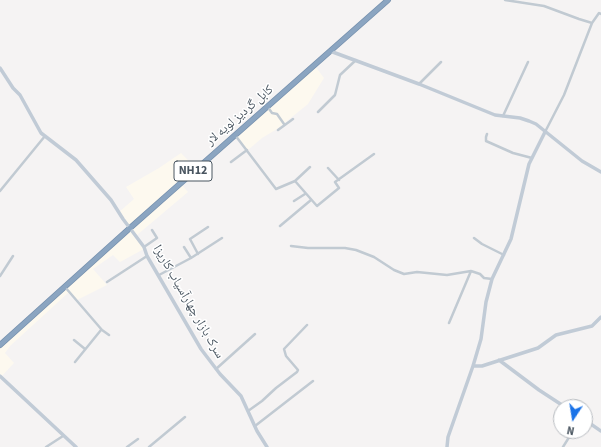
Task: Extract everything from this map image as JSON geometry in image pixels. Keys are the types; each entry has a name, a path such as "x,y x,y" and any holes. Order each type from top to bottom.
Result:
{"highway":[{"name":"کابل گردیز لویه لار","path":"0,345 234,135 388,0"}],"street":[{"path":"505,0 544,6 592,23"},
{"path":"447,447 448,437 481,339 486,302 492,279 511,239 527,168 564,95 592,23 599,13 601,14"},
{"path":"330,51 419,84 495,115 520,118 536,124 582,162 601,172"},
{"path":"318,112 335,95 340,74 356,60"},
{"path":"419,84 441,62"},
{"path":"502,116 528,62"},
{"name":"سرک بازار چهارآسیاب کاریزا","path":"0,68 12,88 20,95 41,133 76,160 112,200 123,219 144,247 147,256 201,349 216,369 241,396 267,447"},
{"path":"267,106 272,113 277,114 284,124"},
{"path":"278,130 284,124 293,119"},
{"path":"488,134 486,141 513,153 532,158"},
{"path":"234,135 276,189 295,181 310,167"},
{"path":"0,191 45,136"},
{"path":"231,162 247,150"},
{"path":"295,181 317,206 339,188 335,183 374,154"},
{"path":"328,168 339,180"},
{"path":"294,201 305,194"},
{"path":"280,226 311,200"},
{"path":"198,254 190,239 208,227"},
{"path":"144,247 157,238 152,230"},
{"path":"159,275 198,254 222,238"},
{"path":"474,238 482,244 504,255"},
{"path":"290,246 308,248 345,248 356,250 374,257 394,270 404,274 417,272 447,275 471,272 480,274 484,278 492,279"},
{"path":"184,247 191,258"},
{"path":"0,276 13,256"},
{"path":"107,282 147,256"},
{"path":"449,323 471,272"},
{"path":"65,287 102,330 109,335"},
{"path":"473,366 482,366 538,348 556,335 592,326 601,317"},
{"path":"248,410 262,401 297,372 298,370 286,356 284,349 307,324"},
{"path":"75,362 102,330"},
{"path":"216,369 255,334"},
{"path":"74,340 85,349"},
{"path":"499,360 553,399"},
{"path":"0,376 76,447"},
{"path":"255,426 313,381"},
{"path":"149,447 186,417"},
{"path":"46,447 63,436"},
{"path":"127,447 138,440"}],"shaded area":[{"path":"315,66 324,78 308,104 248,150 234,136"},
{"path":"181,153 195,167 128,227 118,213 134,199 126,187"},
{"path":"181,184 188,192 137,235 144,249 120,262 113,255 93,269 107,285 77,300 68,293 10,346 5,353 14,363 0,378 0,347"}]}
